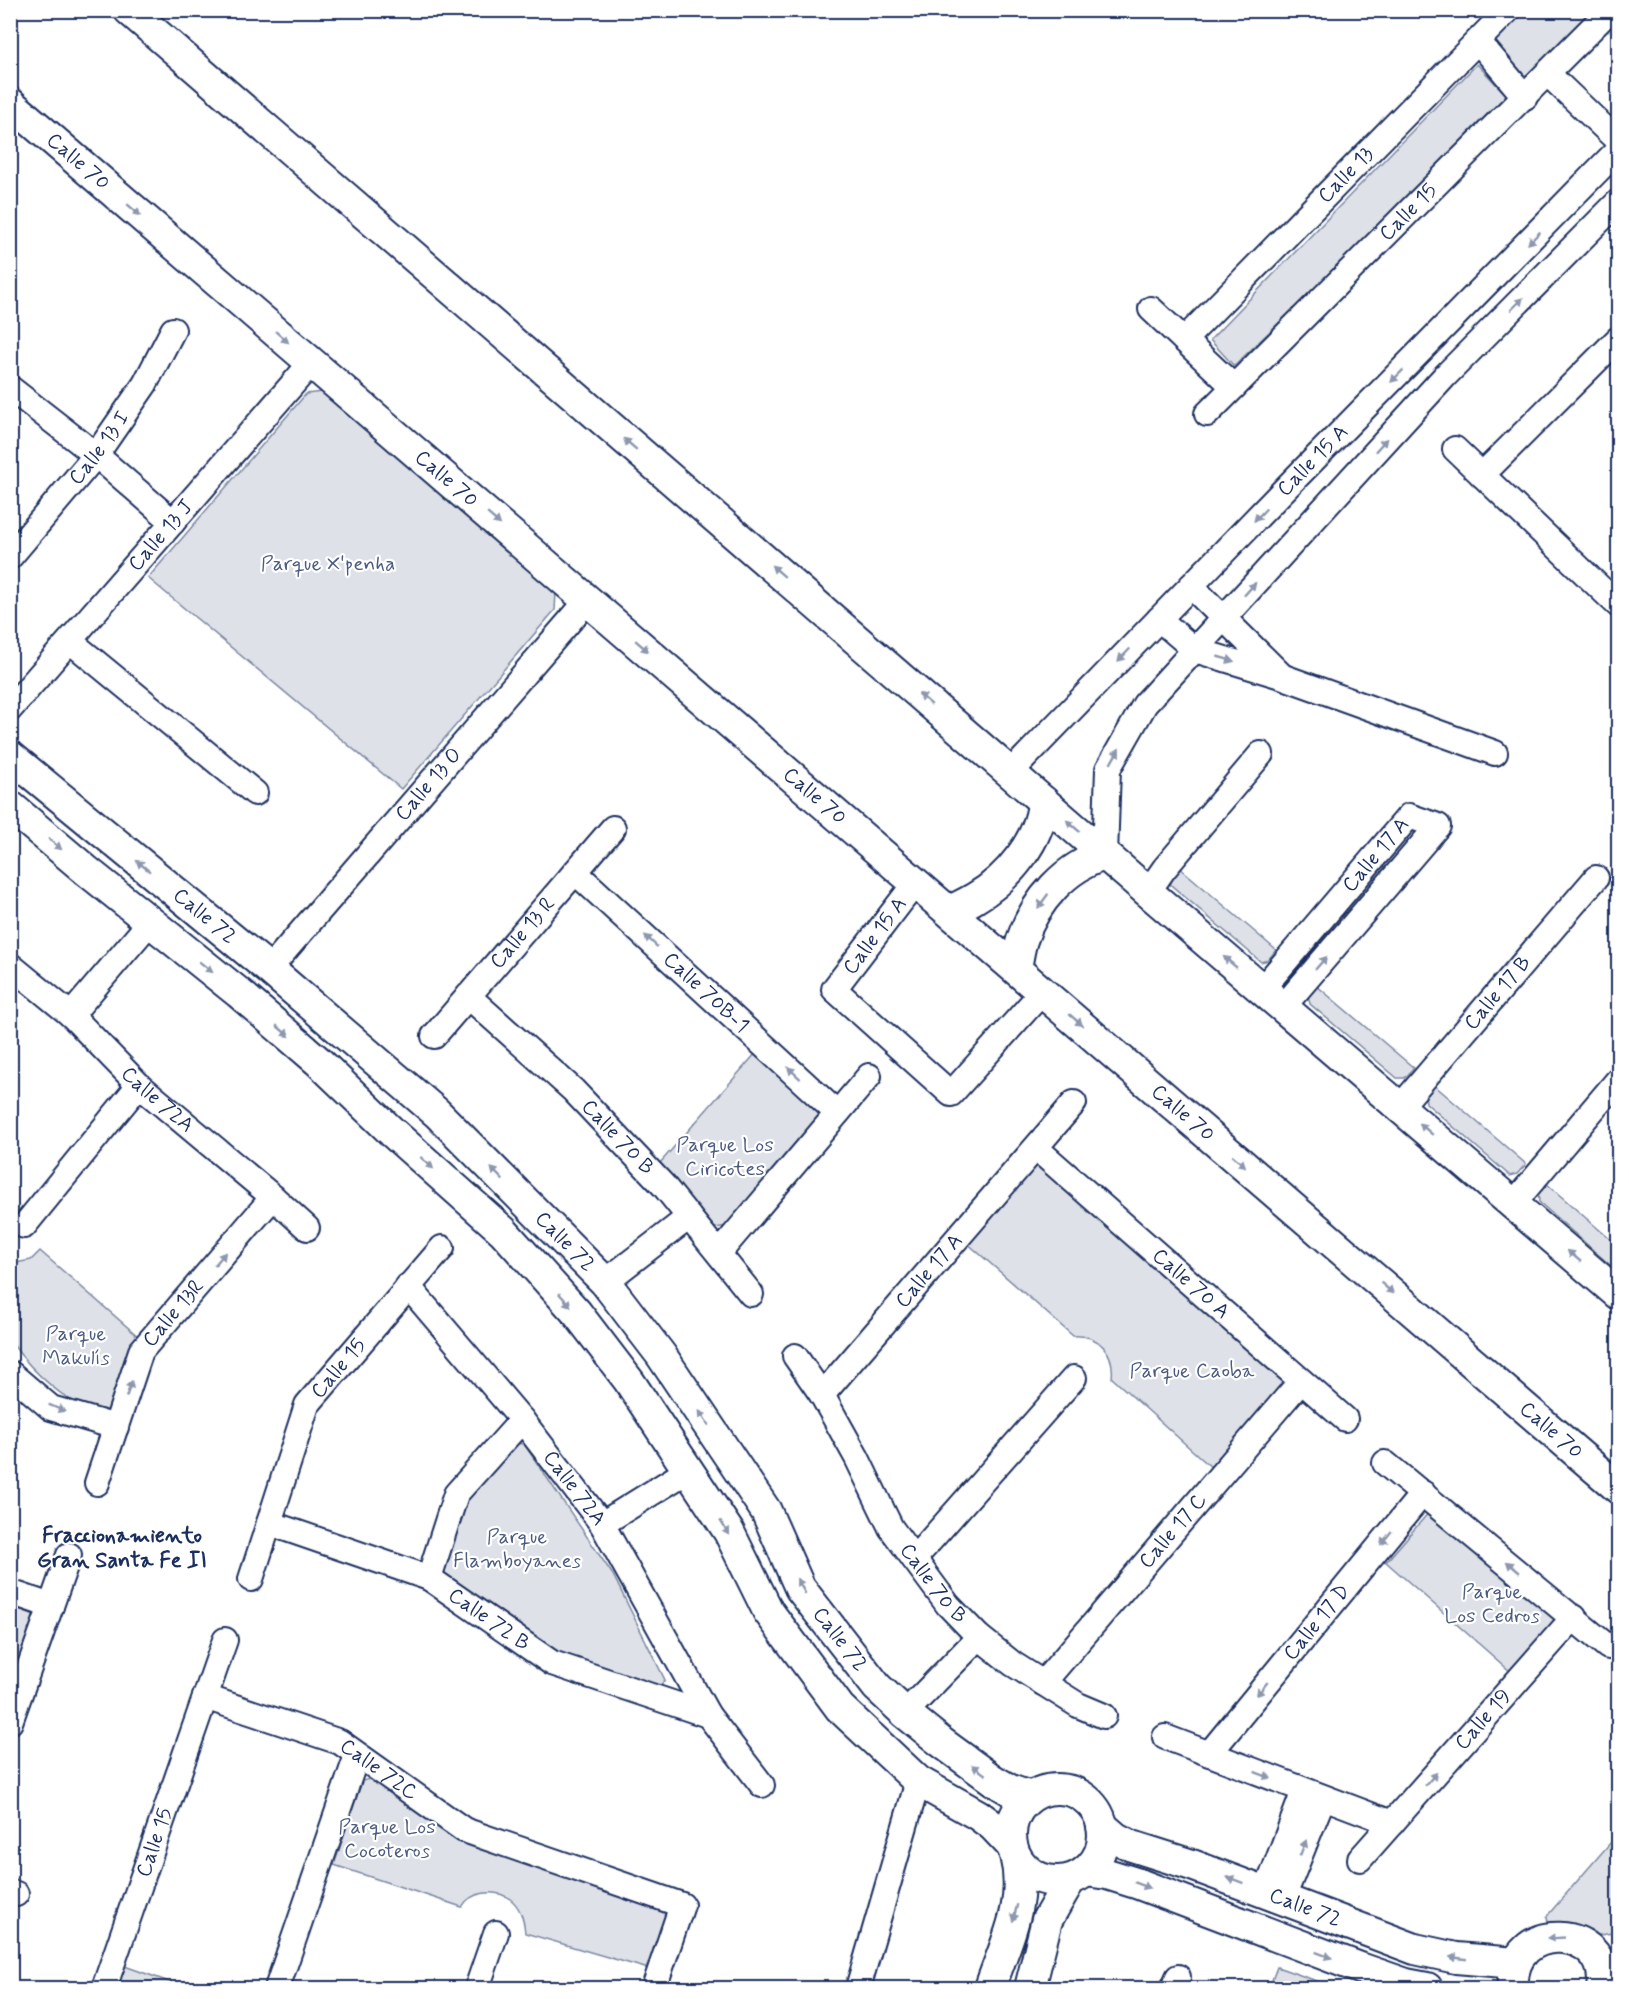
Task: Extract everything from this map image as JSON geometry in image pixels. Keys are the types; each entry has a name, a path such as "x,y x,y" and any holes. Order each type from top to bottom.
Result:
{"main road":[{"path":"129,10 1105,855 1618,1294"},
{"name":"Calle 70","path":"10,103 1618,1488"},
{"name":"Calle 72","path":"10,756 269,969 437,1113 605,1282 661,1355 766,1511 800,1588 877,1687 905,1713 993,1780 1010,1790 1030,1797"},
{"path":"950,911 977,898 997,882 1017,861 1034,835 1042,815 1043,801"},
{"name":"Calle 72","path":"10,806 239,993 318,1061 392,1132 503,1231 577,1313 629,1381 729,1532 768,1611 840,1707 918,1781 978,1815 993,1826 1013,1850"},
{"path":"87,871 113,841"},
{"path":"1016,968 1022,940 1034,913 1049,892 1069,872 1090,859 1105,855"},
{"path":"318,1061 336,1052 345,1035"},
{"path":"503,1231 513,1214 533,1211"},
{"path":"706,1499 743,1476"},
{"path":"744,1563 781,1545"},
{"path":"847,1714 877,1687"},
{"path":"990,1989 1008,1939 1019,1897 1020,1882 1010,1834 1016,1814 1030,1797 1051,1789 1063,1789 1074,1792 1092,1805 1102,1826 1101,1850 1095,1862 1078,1876 1047,1920 1030,1989"},
{"name":"Calle 72","path":"1102,1826 1116,1838 1132,1846 1275,1895 1414,1950 1456,1958 1515,1976"},
{"path":"1013,1850 1028,1872 1038,1878 1048,1881 1078,1876"},
{"name":"Calle 72","path":"1078,1876 1107,1874 1140,1884 1360,1968 1427,1989"},
{"path":"1515,1976 1529,1947 1547,1938 1567,1937 1606,1950 1602,1989"}],"street":[{"name":"Calle 13","path":"1184,340 1508,10"},
{"name":"Calle 15","path":"1206,414 1610,10"},
{"path":"1478,41 1525,97"},
{"path":"1548,74 1618,141"},
{"name":"Calle 15 A","path":"1010,772 1560,212 1618,150"},
{"name":"Calle 15 A","path":"1105,855 1108,769 1145,704 1444,376 1618,202"},
{"path":"1560,212 1585,236"},
{"path":"1151,309 1234,387"},
{"name":"Calle 13 I","path":"10,557 96,455 145,384 173,330"},
{"path":"1482,475 1618,339"},
{"name":"Calle 13 J","path":"10,709 312,362"},
{"path":"10,388 96,455 173,522"},
{"path":"1455,449 1618,605"},
{"path":"1191,586 1225,617 1281,676"},
{"name":"Calle 13 O","path":"269,969 588,600"},
{"path":"1159,619 1195,650 1281,676 1495,753"},
{"path":"70,641 255,793"},
{"path":"1148,892 1164,868 1261,754"},
{"name":"Calle 17 A","path":"1409,816 1438,826 1273,998 1409,816"},
{"name":"Calle 13 R","path":"434,1036 613,828"},
{"name":"Calle 70B-1","path":"575,872 837,1113"},
{"name":"Calle 17 B","path":"1400,1107 1596,878"},
{"name":"Calle 15 A","path":"916,882 834,989 951,1095 1042,991"},
{"path":"71,1016 150,922"},
{"name":"Calle 72A","path":"10,965 71,1016 139,1085 308,1228"},
{"name":"Calle 70 B","path":"468,996 573,1090 664,1186 751,1294"},
{"path":"719,1253 869,1076"},
{"path":"1513,1204 1618,1080"},
{"path":"24,1226 139,1085"},
{"name":"Calle 17 A","path":"822,1395 1074,1103"},
{"name":"Calle 70 A","path":"1036,1148 1345,1419"},
{"name":"Calle 13R","path":"97,1483 141,1351 273,1197"},
{"path":"605,1282 689,1217"},
{"name":"Calle 15","path":"250,1579 307,1405 442,1248"},
{"name":"Calle 72A","path":"408,1286 522,1420 602,1524 708,1715 762,1785"},
{"name":"Calle 70 B","path":"795,1356 822,1395 857,1458 891,1528 948,1605 979,1637 1013,1664 1078,1705 1104,1716"},
{"path":"10,1373 51,1408 116,1427"},
{"path":"914,1559 1074,1378"},
{"name":"Calle 17 C","path":"1043,1683 1301,1381"},
{"path":"429,1578 456,1494 522,1420"},
{"path":"1385,1462 1608,1647"},
{"path":"602,1524 687,1471"},
{"name":"Calle 17 D","path":"1209,1754 1423,1493"},
{"name":"Calle 72 B","path":"269,1523 429,1578 552,1663 708,1715"},
{"path":"10,1722 15,1696 69,1555"},
{"path":"10,1592 51,1606"},
{"name":"Calle 19","path":"1360,1859 1574,1617"},
{"path":"905,1713 979,1637"},
{"name":"Calle 15","path":"104,1989 225,1640"},
{"name":"Calle 72C","path":"205,1697 340,1742 464,1830 682,1905 654,1989"},
{"path":"1165,1737 1392,1823"},
{"path":"278,1989 357,1755"},
{"path":"858,1989 918,1781"},
{"path":"1275,1895 1313,1794"},
{"path":"477,1989 496,1933"}],"green space":[{"path":"1526,11 1602,11 1526,77 1495,41"},
{"path":"1477,64 1510,99 1234,366 1210,340"},
{"name":"Parque X'penha","path":"322,392 556,592 555,610 401,789 148,578 306,394"},
{"path":"1179,867 1276,950 1268,960 1261,962 1171,885 1170,877"},
{"path":"1317,986 1414,1068 1405,1078 1397,1078 1310,1004 1308,996"},
{"name":"Parque Los Ciricotes","path":"756,1053 819,1106 820,1117 727,1226 715,1228 660,1163"},
{"path":"1434,1085 1526,1164 1517,1174 1510,1176 1426,1103 1425,1095"},
{"name":"Parque Caoba","path":"1032,1166 1043,1166 1284,1374 1284,1386 1213,1469 1112,1378 1108,1353 1098,1342 1082,1336 1073,1336 966,1242"},
{"path":"1547,1184 1618,1246 1618,1272 1539,1202 1538,1194"},
{"name":"Parque Makulís","path":"40,1251 140,1338 112,1408 106,1413 79,1405 65,1397 40,1376 11,1342 10,1264 31,1260"},
{"name":"Parque Flamboyanes","path":"512,1443 524,1444 613,1575 665,1680 657,1689 554,1654 447,1579 442,1566 465,1497"},
{"name":"Parque Los Cedros","path":"1430,1511 1557,1609 1557,1622 1512,1673 1386,1562"},
{"path":"11,1606 32,1614 36,1624 18,1675 11,1679"},
{"name":"Parque Los Cocoteros","path":"373,1778 664,1910 669,1920 652,1970 525,1933 519,1910 514,1902 504,1896 483,1893 471,1898 462,1907 334,1865 362,1781"},
{"path":"1618,1834 1618,1932 1594,1936 1572,1925 1548,1923 1547,1916"},
{"path":"122,1965 186,1988 114,1988"},
{"path":"1277,1967 1337,1988 1269,1988"}],"district":[{"name":"Fraccionamiento Gran Santa Fe II","path":"122,1548"}]}
